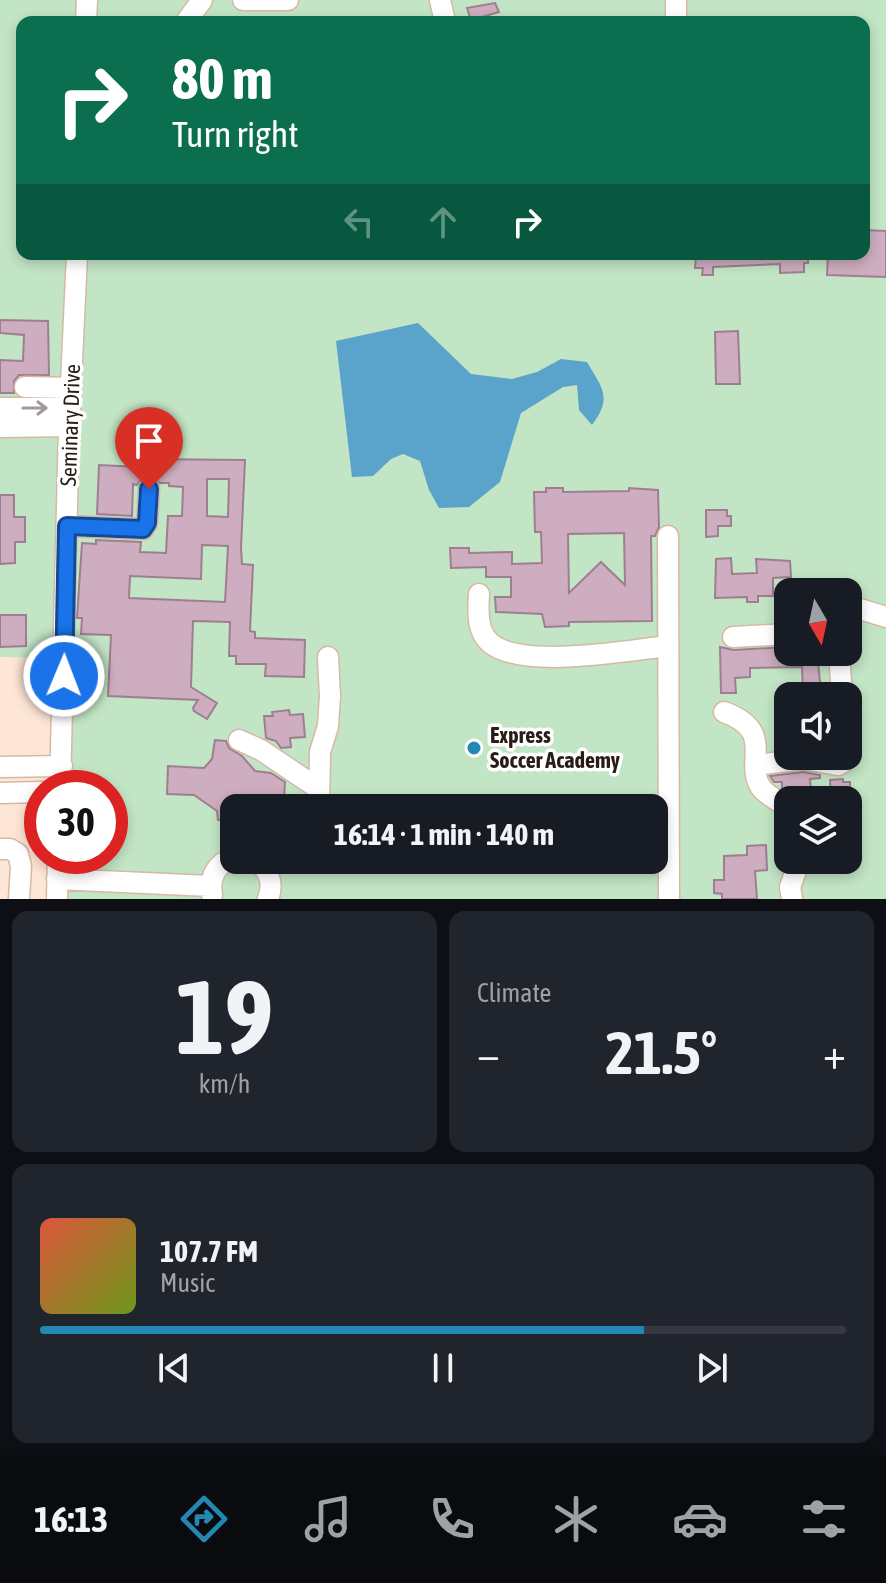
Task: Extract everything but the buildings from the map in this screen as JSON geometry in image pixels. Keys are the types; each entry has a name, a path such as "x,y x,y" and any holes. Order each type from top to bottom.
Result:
{"street":[{"path":"243,0 288,0"},
{"name":"Seminary Drive","path":"62,770 77,260"},
{"path":"25,387 70,408"},
{"path":"0,408 70,408"},
{"path":"0,427 70,408"},
{"path":"67,526 143,529 147,523 149,489"},
{"path":"668,536 669,899"},
{"path":"479,594 478,615 485,638 501,650 539,659 668,646"},
{"path":"862,610 886,617"},
{"path":"733,637 774,635"},
{"path":"319,794 320,752 328,726 330,696 328,657"},
{"path":"724,712 748,725 753,734 762,789 774,798"},
{"path":"239,740 261,750 314,794"},
{"path":"756,765 774,763"},
{"path":"0,767 62,766"},
{"path":"0,793 24,792"},
{"path":"0,849 10,849 18,854 21,866 19,899"},
{"path":"57,889 212,892 213,875 220,865"},
{"path":"268,899 271,883 269,874"},
{"path":"792,899 790,887 795,874"}],"green space":[{"path":"0,0 886,0 886,899 64,899 63,874 128,874 128,770 61,770 58,658 0,657"}],"water":[{"path":"418,323 471,374 512,379 537,372 561,359 587,362 603,393 602,407 592,425 579,410 577,385 563,387 521,413 500,482 469,507 439,508 429,490 420,461 403,454 391,459 373,476 352,477 336,341"}],"place":[{"name":"Express Soccer Academy","path":"474,748"}],"route":[{"path":"64,676 67,526 143,529 147,523 149,489"}]}
